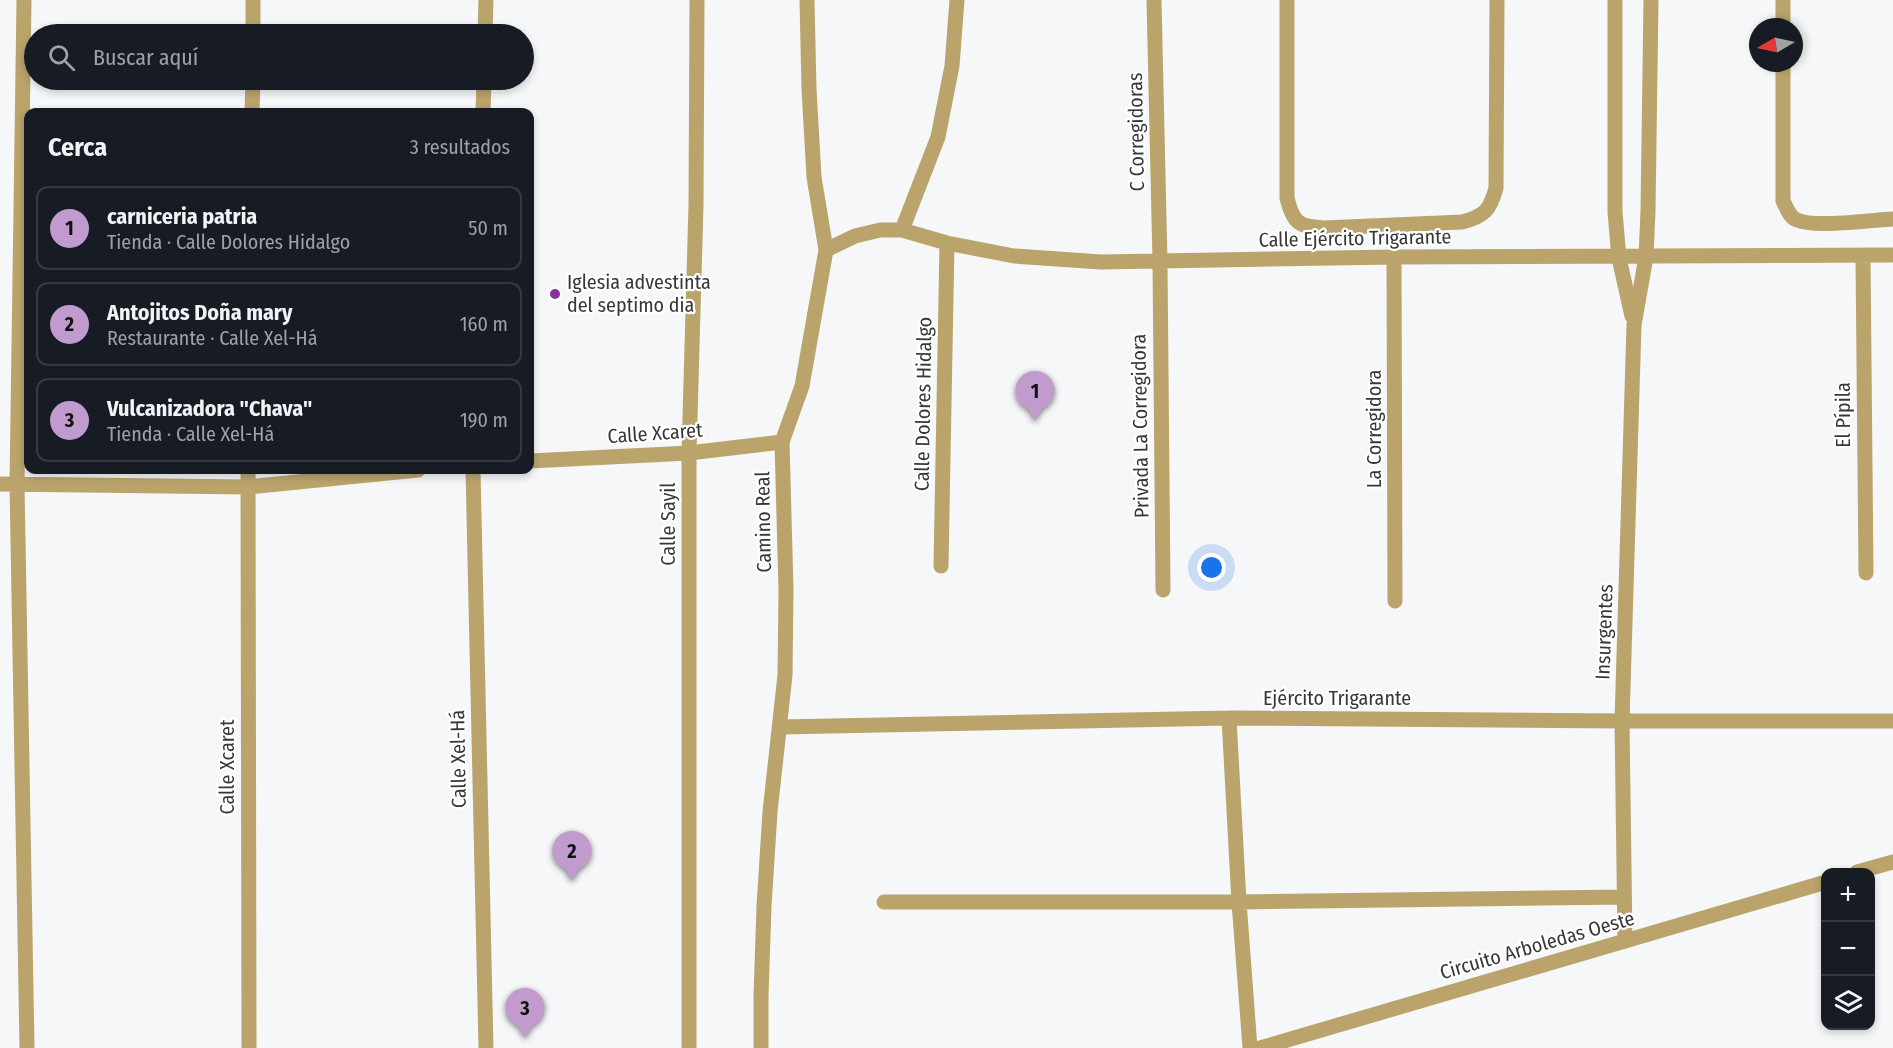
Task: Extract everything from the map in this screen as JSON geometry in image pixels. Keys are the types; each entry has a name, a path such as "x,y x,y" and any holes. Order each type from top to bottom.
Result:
{"street":[{"path":"24,0 17,484 27,1048"},
{"path":"253,24 254,0"},
{"path":"485,24 486,0"},
{"name":"Calle Sayil","path":"689,1048 689,453 696,205 698,0"},
{"name":"Camino Real","path":"761,1048 764,906 770,812 785,675 786,590 782,442 802,386 826,250 814,177 807,0"},
{"path":"902,230 938,136 952,66 957,0"},
{"name":"C Corregidoras","path":"1154,0 1160,262"},
{"path":"1287,0 1287,198 1290,211 1296,221 1306,227 1324,228 1462,222 1479,218 1491,206 1496,188 1497,0"},
{"name":"Insurgentes","path":"1615,0 1615,212 1619,258 1634,325"},
{"name":"Insurgentes","path":"1625,941 1622,721 1634,325 1646,257 1651,0"},
{"path":"1783,0 1783,18"},
{"path":"1783,72 1783,201 1790,215 1797,220 1814,224 1893,219"},
{"path":"252,108 253,90"},
{"path":"483,108 484,90"},
{"name":"Calle Ejército Trigarante","path":"826,250 855,236 880,230 902,230 947,243 1014,256 1042,259 1160,262 1394,257 1619,258 1893,255"},
{"name":"Calle Dolores Hidalgo","path":"941,566 947,243"},
{"name":"El Pípila","path":"1863,256 1866,573"},
{"name":"La Corregidora","path":"1394,257 1395,602"},
{"name":"Privada La Corregidora","path":"1160,262 1162,590"},
{"name":"Calle Xcaret","path":"534,461 689,453 782,442"},
{"name":"Calle Xcaret","path":"248,474 249,1048"},
{"path":"0,484 248,486 376,474"},
{"name":"Calle Xel-Há","path":"472,474 486,1048"},
{"path":"1229,718 1250,1048"},
{"name":"Ejército Trigarante","path":"780,727 1229,718 1893,721"},
{"path":"1873,868 1893,862"},
{"name":"Circuito Arboledas Oeste","path":"1260,1048 1821,883"},
{"path":"884,902 1239,902 1624,897"}],"place":[{"name":"Iglesia advestinta del septimo dia","path":"555,294"},
{"name":"carniceria patria","path":"1035,421"},
{"name":"Antojitos Doña mary","path":"572,881"},
{"name":"Vulcanizadora \"Chava\"","path":"525,1038"}]}
